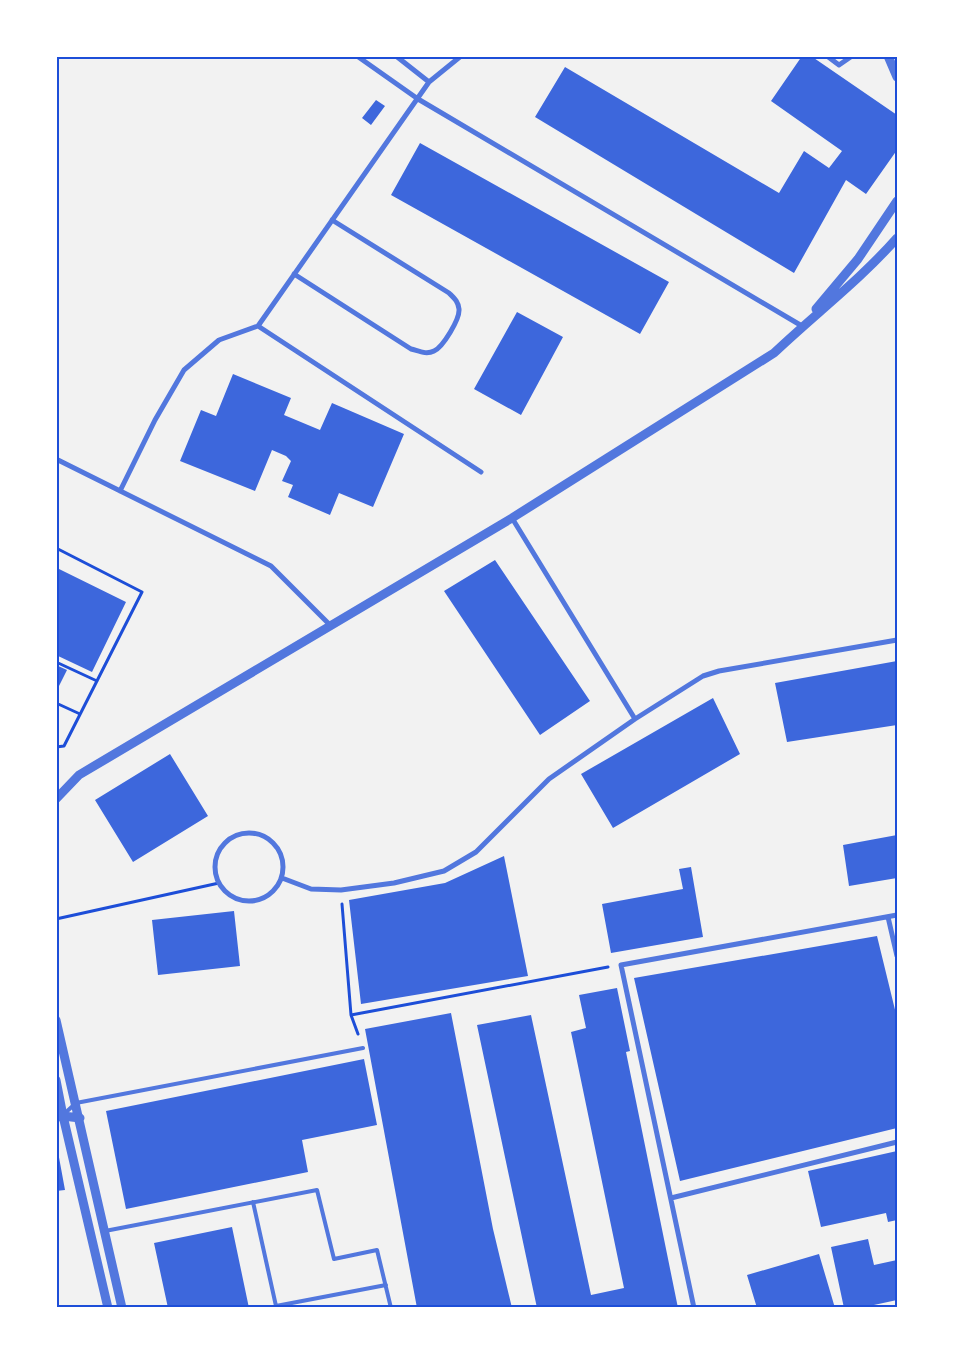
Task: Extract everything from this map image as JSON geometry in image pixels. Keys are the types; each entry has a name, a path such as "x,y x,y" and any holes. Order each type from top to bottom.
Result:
{"street":[{"path":"357,56 418,99 802,326"},
{"path":"396,56 429,82"},
{"path":"120,491 155,420 184,370 219,340 258,326 429,82 461,56"},
{"path":"827,56 839,65 852,56"},
{"path":"888,56 897,77"},
{"path":"802,326 858,259 897,201"},
{"path":"294,274 412,348 424,353 433,352 441,346 457,320 459,310 457,301 449,293 332,220"},
{"path":"56,799 79,775 512,518 774,353 802,326 854,283 897,238"},
{"path":"258,326 482,472"},
{"path":"56,459 271,566 330,625"},
{"path":"512,518 635,719"},
{"path":"282,878 311,889 341,890 394,883 444,872 476,852 549,779 635,719 703,676 719,671 897,640"},
{"path":"250,833 264,836 275,845 282,857 284,864 279,885 269,895 256,901 235,898 223,889 220,883 215,870 220,849 236,836 250,833"},
{"path":"694,1308 621,965 897,915"},
{"path":"888,917 897,956"},
{"path":"56,1020 80,1118 122,1308"},
{"path":"56,1080 59,1116 108,1308"},
{"path":"59,1116 80,1118"},
{"path":"671,1198 897,1142"}],"lane":[{"path":"59,1116 76,1103 364,1048"},
{"path":"105,1231 317,1190 334,1259 378,1250 391,1308"},
{"path":"253,1202 276,1306 386,1284"}],"path":[{"path":"56,548 142,592 64,746 56,747"},
{"path":"56,662 97,681"},
{"path":"56,703 80,714"},
{"path":"56,919 220,883"},
{"path":"341,890 351,1015 364,1048"},
{"path":"351,1015 621,965"}],"building":[{"path":"802,56 811,56 897,115 897,150 866,194 846,180 794,273 535,117 565,67 779,193 804,151 829,168 842,151 771,101"},
{"path":"376,100 385,106 371,125 362,118"},
{"path":"420,143 669,282 640,334 391,195"},
{"path":"517,312 563,337 521,415 474,389"},
{"path":"233,374 291,398 284,415 320,430 332,403 404,434 373,507 339,493 330,515 288,497 293,485 282,481 291,461 286,456 272,450 255,491 180,461 201,410 216,416"},
{"path":"495,560 590,701 540,735 444,591"},
{"path":"57,568 126,602 92,672 56,655"},
{"path":"897,661 897,725 787,742 775,683"},
{"path":"56,665 67,670 56,692"},
{"path":"713,698 740,754 613,828 581,774"},
{"path":"170,754 208,816 133,862 95,800"},
{"path":"897,835 897,878 849,886 843,845"},
{"path":"504,856 528,976 361,1004 349,900 445,883"},
{"path":"691,867 703,937 611,953 602,904 683,889 679,869"},
{"path":"234,911 240,966 158,975 152,920"},
{"path":"877,936 897,1018 897,1128 680,1181 634,978"},
{"path":"617,988 630,1051 626,1052 678,1308 537,1308 477,1025 531,1015 591,1295 624,1288 571,1032 586,1028 579,995"},
{"path":"451,1013 493,1229 512,1308 417,1308 365,1029"},
{"path":"364,1059 377,1125 302,1140 308,1172 126,1209 106,1111"},
{"path":"56,1141 65,1190 56,1191"},
{"path":"897,1151 897,1220 888,1222 886,1213 821,1227 808,1171"},
{"path":"232,1227 249,1308 168,1308 154,1243"},
{"path":"868,1239 874,1265 897,1260 897,1300 860,1308 844,1308 831,1247"},
{"path":"819,1254 835,1308 757,1308 747,1275"}]}
